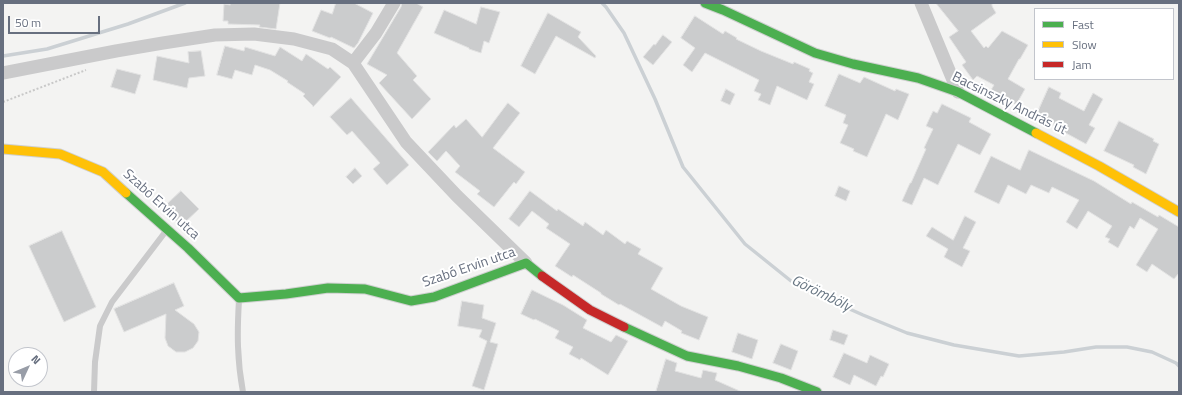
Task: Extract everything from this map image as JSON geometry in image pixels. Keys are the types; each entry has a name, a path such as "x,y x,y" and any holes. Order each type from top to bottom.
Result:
{"street":[{"path":"353,63 376,33 394,3"},
{"name":"Bacsinszky András út","path":"705,3 815,53 852,64 918,78 958,92 1100,166 1179,212"},
{"path":"921,3 958,92"},
{"path":"3,73 116,51 215,35 254,34 294,39 332,49 353,63 406,142 457,196 526,263"},
{"name":"Szabó Ervin utca","path":"3,149 60,154 103,172 223,281 239,298 286,294 328,288 365,289 411,301 434,297 526,263 590,310 644,337 687,356 738,366 781,378 817,392"}],"lane":[{"path":"94,392 95,362 100,326 112,302 166,230"},
{"path":"239,298 237,340 238,361 243,392"}],"path":[{"path":"3,102 88,70"}],"building":[{"path":"230,3 280,3 276,29 259,27 260,25 228,24 228,21 223,21 224,4 230,5"},
{"path":"336,3 354,3 373,13 354,48 331,37 330,38 312,31 321,10 332,14"},
{"path":"402,3 416,3 423,7 397,53 417,76 413,80 431,99 412,119 379,83 387,75 367,64"},
{"path":"936,3 992,3 996,13 971,31 984,48 986,46 988,48 1002,31 1028,45 1008,79 1025,89 1016,105 991,90 994,85 977,76 973,80 962,65 966,62 949,37 958,31"},
{"path":"481,7 500,12 489,43 484,41 481,53 434,33 444,10 476,24"},
{"path":"548,13 581,32 578,37 596,56 595,58 556,36 535,74 521,66"},
{"path":"695,16 723,34 725,31 737,38 736,39 761,51 810,69 809,71 813,73 809,82 814,84 807,100 777,86 770,105 758,100 761,94 754,91 759,80 705,53 692,72 683,65 695,48 681,38"},
{"path":"663,35 672,42 653,65 643,57"},
{"path":"225,46 244,51 245,47 275,56 280,47 302,61 306,54 328,69 330,67 341,77 313,107 303,96 305,94 287,82 288,81 270,70 255,65 252,75 235,70 232,79 217,75"},
{"path":"201,51 205,76 189,78 187,88 153,80 157,56 189,63 188,52"},
{"path":"117,69 141,75 135,94 111,87"},
{"path":"839,74 860,83 864,77 895,91 896,89 909,94 898,120 886,114 867,157 840,143 848,125 843,123 846,115 825,106"},
{"path":"1049,87 1061,93 1059,98 1084,111 1093,93 1103,99 1089,125 1095,128 1086,144 1053,126 1054,124 1036,116"},
{"path":"726,89 735,94 730,105 721,101"},
{"path":"351,98 409,165 387,185 373,169 380,163 352,131 347,135 330,117"},
{"path":"508,103 520,113 493,148 525,172 516,184 514,182 494,207 477,194 480,191 455,172 460,166 446,151 437,161 428,152 454,125 456,128 466,119 482,137"},
{"path":"942,104 971,118 969,122 991,134 980,155 958,144 938,185 924,178 912,205 902,201 926,149 924,148 933,129 926,126 933,111 937,113"},
{"path":"1119,121 1154,139 1153,141 1159,144 1146,174 1133,167 1134,165 1104,151"},
{"path":"1029,150 1094,181 1131,204 1132,202 1158,217 1159,215 1179,227 1179,273 1174,279 1152,264 1147,272 1136,265 1158,229 1140,218 1134,229 1130,226 1118,248 1108,242 1110,239 1105,237 1112,226 1088,211 1077,229 1066,222 1079,200 1052,187 1049,193 1031,185 1026,194 1008,185 999,204 974,192 991,156 1020,170"},
{"path":"355,168 362,176 353,184 346,177"},
{"path":"839,186 850,191 846,201 835,196"},
{"path":"181,191 199,209 181,226 163,208"},
{"path":"530,191 557,211 558,209 583,226 585,222 603,235 606,230 625,244 627,241 641,249 638,254 663,268 651,289 681,306 708,317 699,340 681,333 682,331 665,321 662,327 620,304 619,305 573,275 572,277 555,266 570,244 546,228 549,224 532,211 519,227 509,219"},
{"path":"965,216 976,222 963,248 970,251 962,267 944,257 948,249 926,236 932,227 953,240"},
{"path":"62,231 96,307 64,322 29,246"},
{"path":"174,283 184,306 175,310 194,324 199,332 198,341 193,348 185,352 176,352 168,346 165,338 166,314 124,332 114,309"},
{"path":"532,290 563,305 587,320 583,328 611,342 616,335 628,341 608,375 581,358 580,360 569,354 573,347 555,338 559,331 521,314"},
{"path":"462,301 484,305 482,318 496,323 490,342 498,344 484,390 472,386 487,341 479,337 482,330 458,326"},
{"path":"833,330 848,335 844,345 830,340"},
{"path":"738,333 758,340 752,359 732,352"},
{"path":"781,344 798,351 791,370 773,363"},
{"path":"844,353 867,363 870,355 889,364 883,377 881,376 876,386 854,375 850,385 833,377"},
{"path":"666,359 677,363 675,371 701,378 703,370 717,373 715,380 742,392 656,392"}],"waterway":[{"name":"Görömböly","path":"3,56 47,49 128,24 185,3"},
{"name":"Görömböly","path":"602,3 624,33 655,99 683,167 745,244 796,285 907,333 954,345 1019,356 1064,352 1096,347 1127,347 1152,352 1176,363 1179,366"}],"traffic: fast":[{"path":"705,3 815,53 853,64 918,78 958,92 1036,133"},
{"path":"126,193 188,248 239,298 286,294 328,288 365,289 411,301 434,297 526,263 542,276"},
{"path":"624,327 687,356 738,366 781,378 817,392"}],"traffic: slow":[{"path":"1036,133 1099,166 1179,212"},
{"path":"3,149 60,154 103,172 126,193"}],"traffic: jam":[{"path":"542,276 590,310 624,327"}]}
